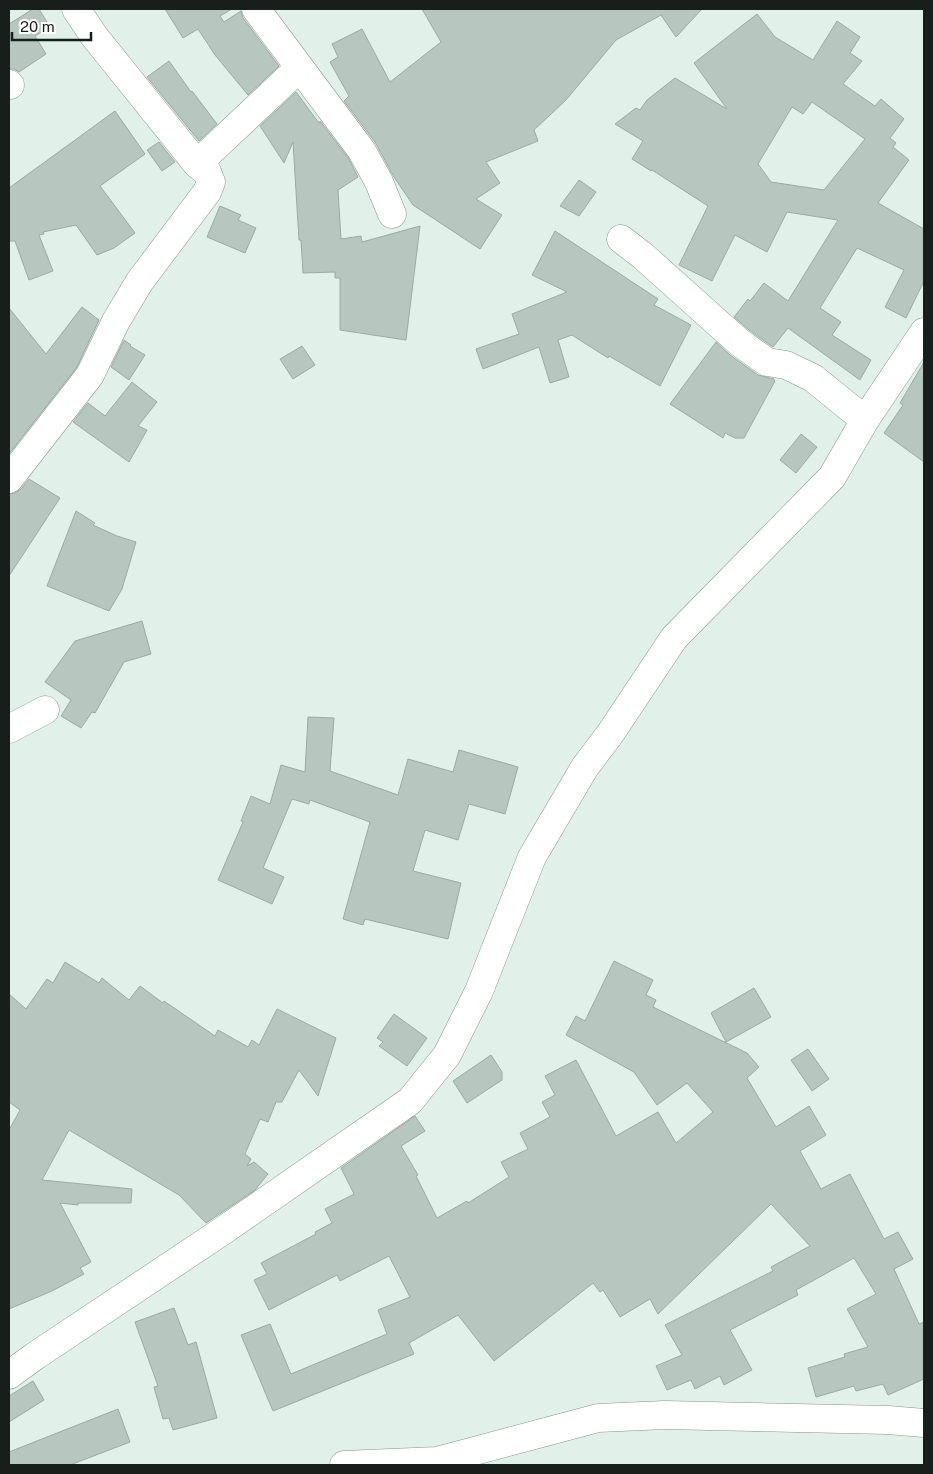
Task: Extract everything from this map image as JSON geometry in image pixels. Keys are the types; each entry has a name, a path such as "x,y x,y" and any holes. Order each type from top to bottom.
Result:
{"street":[{"path":"9,479 90,375 116,321 140,281 207,192 211,182 207,172 197,164 94,36 76,9"},
{"path":"256,9 362,151 392,214"},
{"path":"197,164 299,68"},
{"path":"622,239 739,342 767,362 786,366 813,378 866,420"},
{"path":"9,1375 43,1350 221,1232 410,1101 447,1056 479,991 532,857 585,768 674,638 832,477 866,420 924,332"},
{"path":"9,729 45,710"},
{"path":"344,1465 437,1461 598,1418 675,1415 888,1420 924,1423"}],"building":[{"path":"33,9 39,9 50,27 35,36 46,54 19,72 9,69 9,24"},
{"path":"165,9 232,9 220,16 224,22 241,11 243,18 279,66 248,95 215,55 198,29 183,38"},
{"path":"422,9 702,9 676,37 661,15 616,40 566,100 534,130 538,141 486,162 500,183 476,199 502,215 480,249 413,205 394,177 375,142 344,101 349,96 330,62 338,57 332,44 362,29 390,82 441,42"},
{"path":"757,14 775,37 813,60 837,21 860,37 850,53 862,61 843,84 875,106 881,99 904,119 890,138 896,143 893,147 909,160 878,203 924,229 924,281 906,318 885,307 904,270 857,248 820,308 841,322 832,335 871,360 860,380 788,328 773,347 734,317 764,283 788,301 838,220 787,212 767,252 735,235 712,281 679,265 708,206 632,159 643,141 615,124 636,108 640,110 647,100 675,78 727,109 694,63","holes":["812,102 865,139 824,190 771,182 758,164 792,107 803,114"]},
{"path":"169,61 217,124 199,141 147,77"},
{"path":"296,92 349,159 358,177 338,190 341,239 361,236 362,242 420,226 406,340 340,330 340,278 335,278 335,272 303,273 293,142 284,163 260,126"},
{"path":"115,111 145,154 100,186 135,233 114,248 97,255 76,225 43,232 44,234 39,235 53,271 29,280 15,241 9,241 9,188"},
{"path":"159,142 175,162 162,171 147,150"},
{"path":"579,180 596,192 579,216 560,206"},
{"path":"220,206 241,215 238,220 256,228 245,253 207,237"},
{"path":"555,231 658,299 654,305 691,325 660,386 609,356 608,358 572,335 558,340 569,377 550,383 539,347 483,369 476,349 519,334 512,314 567,292 532,275"},
{"path":"82,307 99,320 77,367 9,454 9,308 46,354"},
{"path":"124,340 145,355 129,380 111,367"},
{"path":"716,342 730,355 758,375 774,379 775,381 744,438 735,438 725,433 723,438 670,404"},
{"path":"302,346 315,365 293,379 280,359"},
{"path":"924,362 924,462 884,433 903,405 900,403"},
{"path":"132,382 157,402 138,426 147,430 129,462 73,422 88,403 105,416"},
{"path":"801,434 817,447 796,473 780,460"},
{"path":"29,479 60,498 9,576 9,494 21,489"},
{"path":"76,511 95,523 93,525 136,542 122,589 109,611 47,586"},
{"path":"142,621 151,654 124,662 95,713 92,712 81,728 61,716 71,700 45,682 75,641"},
{"path":"308,717 334,718 330,771 398,795 408,759 453,772 459,750 518,767 505,814 469,804 458,840 425,830 413,871 461,883 448,939 365,919 363,925 343,919 370,822 310,800 309,804 292,799 263,868 284,877 272,904 218,880 243,822 241,821 251,796 270,804 281,765 305,772"},
{"path":"614,961 653,980 646,995 656,1000 653,1007 747,1053 759,1067 747,1078 776,1127 809,1106 826,1135 800,1151 821,1189 850,1174 884,1239 898,1232 913,1259 894,1269 919,1324 924,1322 924,1379 888,1395 883,1384 856,1391 854,1386 816,1397 808,1368 845,1357 844,1354 868,1347 847,1309 876,1294 854,1258 796,1290 798,1295 730,1330 752,1370 724,1385 720,1376 695,1389 691,1380 667,1390 656,1366 682,1355 665,1325 773,1271 771,1267 810,1246 771,1204 658,1314 650,1299 620,1317 603,1290 600,1292 593,1283 494,1361 458,1315 409,1343 414,1354 273,1411 241,1335 270,1324 291,1374 387,1334 378,1310 410,1297 389,1256 340,1281 337,1275 269,1310 254,1280 267,1274 261,1263 316,1234 315,1232 332,1223 325,1209 354,1194 341,1168 415,1116 425,1131 401,1146 418,1175 416,1176 437,1218 467,1201 468,1203 509,1177 501,1162 528,1149 520,1133 550,1117 542,1102 555,1095 545,1076 576,1060 616,1136 658,1112 676,1143 713,1112 687,1083 657,1105 634,1072 566,1035 576,1016 585,1021"},
{"path":"65,962 99,983 102,978 129,1000 140,986 215,1036 218,1030 248,1047 252,1040 259,1045 277,1009 336,1038 318,1096 299,1070 282,1102 276,1102 268,1122 260,1119 245,1154 251,1159 247,1166 254,1162 268,1174 255,1190 206,1223 179,1195 69,1130 42,1180 132,1189 131,1203 78,1203 78,1205 60,1203 91,1262 80,1268 84,1274 52,1291 9,1309 9,1130 20,1110 9,1102 9,994 26,1009 47,979 53,983"},
{"path":"754,988 771,1017 726,1042 711,1013"},
{"path":"394,1014 427,1038 407,1066 379,1046 383,1042 377,1038"},
{"path":"808,1049 829,1079 812,1091 791,1060"},
{"path":"491,1055 502,1072 502,1080 467,1103 453,1081"},
{"path":"174,1308 188,1345 196,1342 217,1418 173,1430 169,1418 163,1419 154,1387 158,1386 135,1322"},
{"path":"33,1381 44,1400 9,1422 9,1396"},
{"path":"118,1409 130,1442 70,1465 9,1465 9,1452"}]}
